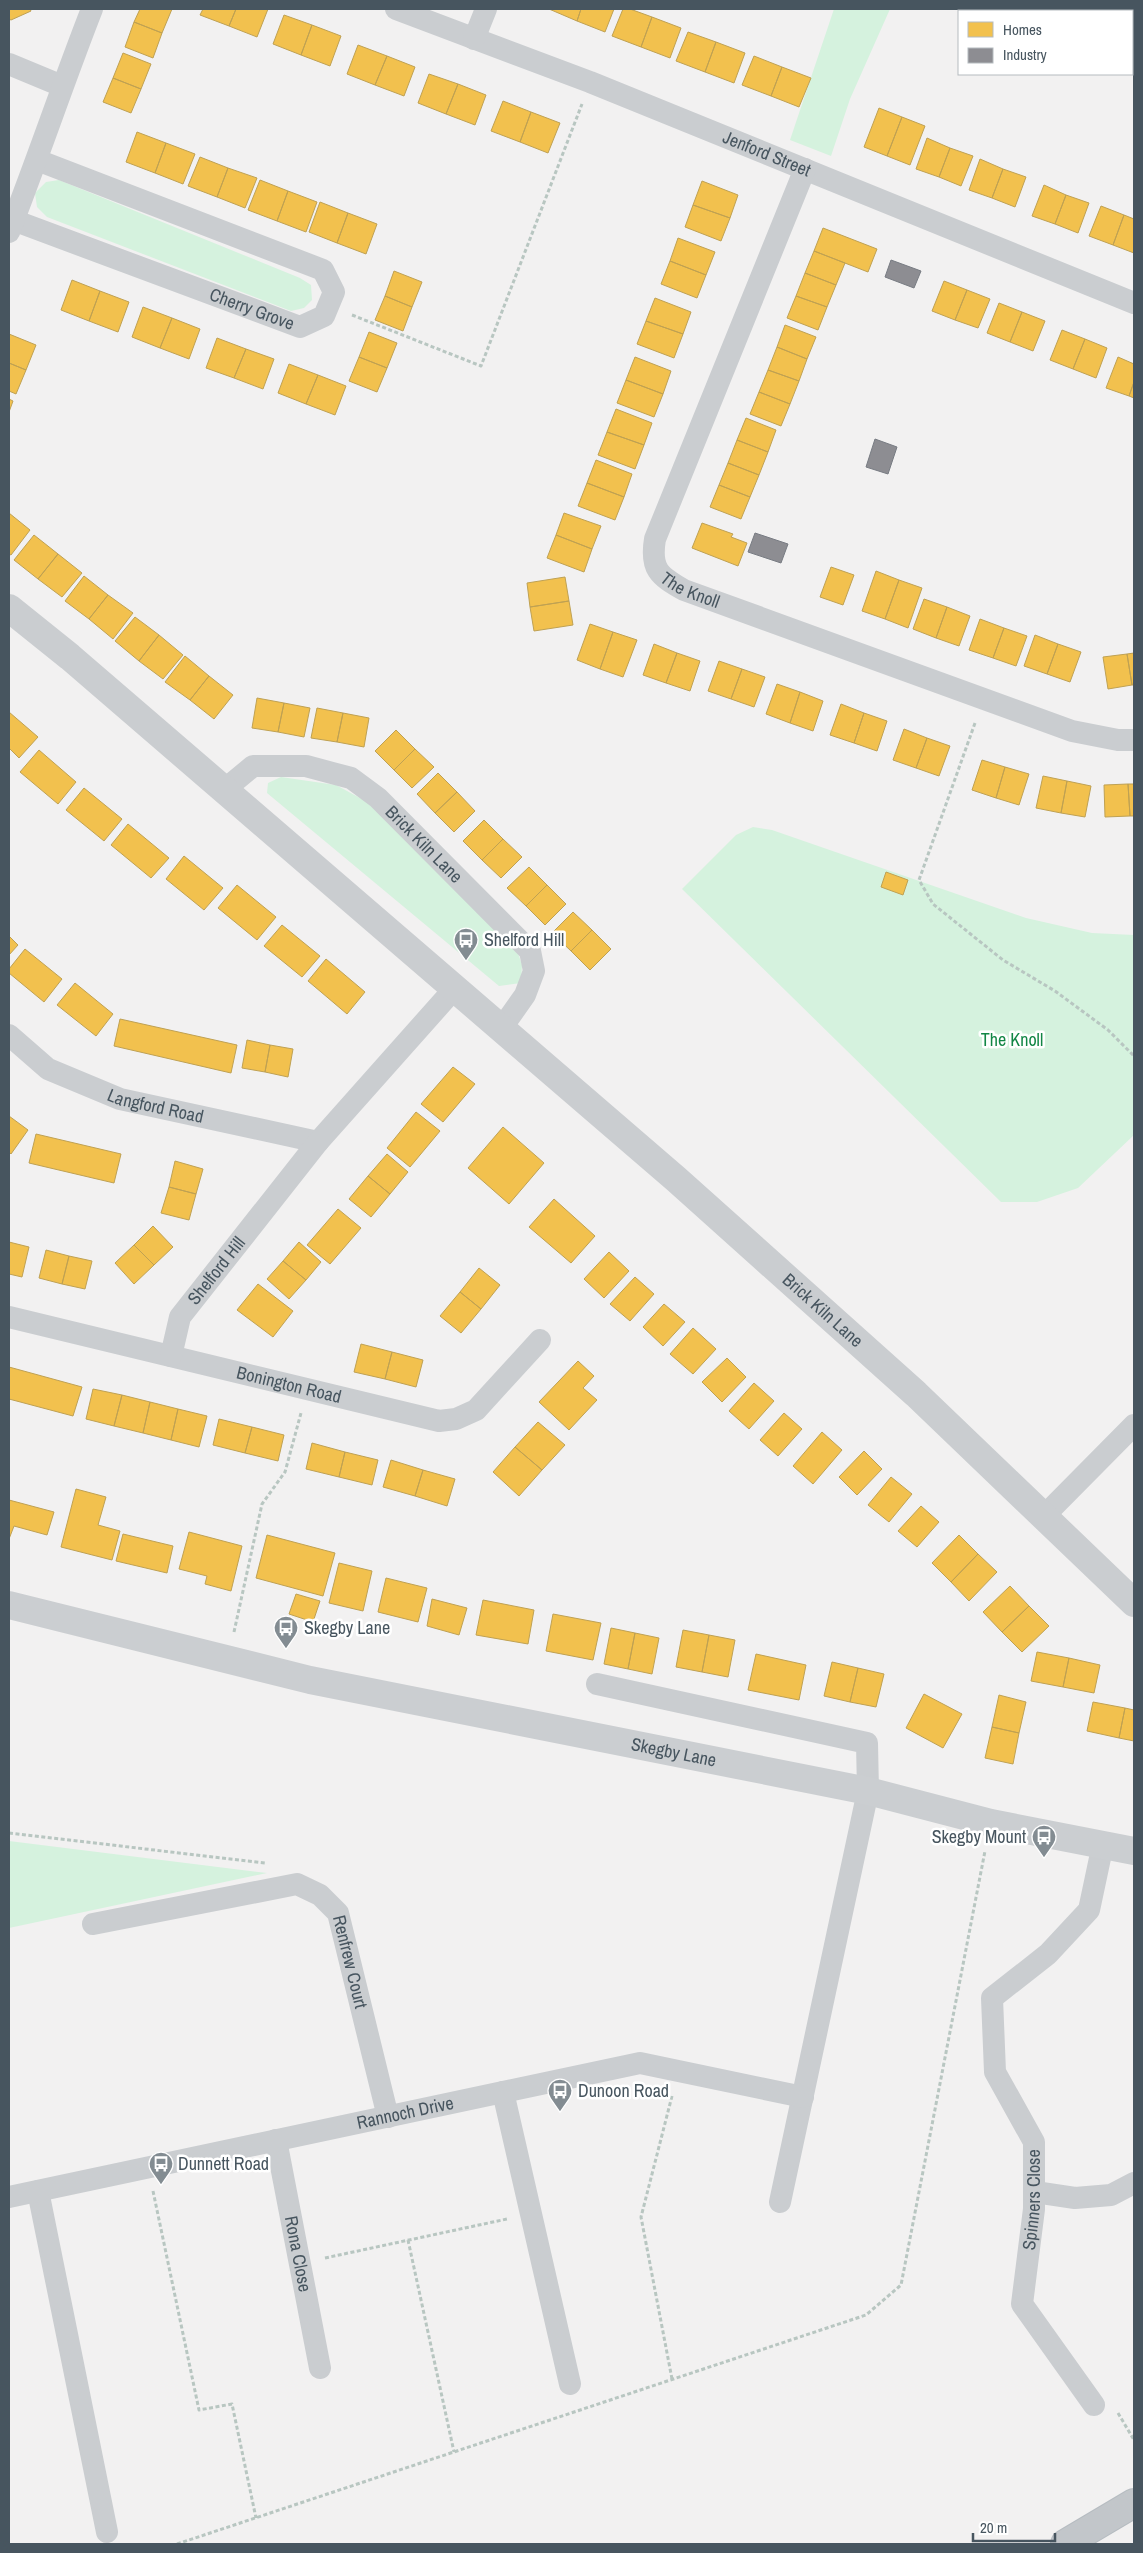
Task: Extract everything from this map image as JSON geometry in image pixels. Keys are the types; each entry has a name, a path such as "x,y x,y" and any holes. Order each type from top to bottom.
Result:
{"highway":[{"path":"1077,2541 1134,2503"}],"main road":[{"name":"Skegby Lane","path":"9,1605 310,1680 868,1792 991,1822 1134,1850"}],"street":[{"name":"Cherry Grove","path":"92,9 62,86 38,160 11,226 300,327 324,316 329,305"},
{"name":"Jenford Street","path":"396,9 590,82 1134,303"},
{"path":"474,39 486,9"},
{"path":"9,64 62,86"},
{"path":"38,160 323,270 334,292 329,305"},
{"name":"The Knoll","path":"805,169 655,539 652,558 662,577 684,590 1072,731 1118,740 1134,740"},
{"name":"Brick Kiln Lane","path":"9,608 224,790 676,1179 916,1394 1134,1603"},
{"name":"Brick Kiln Lane","path":"224,790 252,766 306,766 351,778 378,798 530,951 534,971 525,995 501,1029"},
{"name":"Shelford Hill","path":"171,1356 180,1317 318,1142 454,989"},
{"name":"Langford Road","path":"9,1036 48,1069 120,1100 318,1142"},
{"name":"Bonington Road","path":"9,1317 439,1421 456,1419 476,1410 540,1340"},
{"path":"1044,1516 1134,1425"},
{"path":"597,1684 867,1743 868,1792 780,2202"},
{"name":"Spinners Close","path":"1094,2405 1022,2304 1035,2192 1034,2142 995,2072 992,1998 1048,1954 1089,1910 1103,1844"},
{"path":"93,1924 297,1884"},
{"name":"Renfrew Court","path":"297,1884 320,1895 338,1914 388,2117"},
{"name":"Rannoch Drive","path":"9,2197 640,2063 803,2097"},
{"path":"503,2092 570,2384"},
{"name":"Rona Close","path":"276,2140 320,2368"},
{"path":"1035,2192 1075,2198 1112,2195 1134,2183"},
{"path":"38,2191 107,2532"}],"path":[{"path":"329,305 481,366 590,82"},
{"path":"983,698 919,880 933,904 1003,960 1055,991 1108,1030 1134,1056"},
{"path":"228,1660 262,1504 285,1472 307,1390"},
{"path":"177,2544 866,2314 900,2285 991,1822"},
{"path":"9,1833 293,1866 297,1884"},
{"path":"672,2379 641,2217 679,2071"},
{"path":"148,2167 199,2410 232,2404 256,2518"},
{"path":"300,2263 530,2214"},
{"path":"408,2240 454,2452"}],"green space":[{"path":"834,9 890,9 850,99 831,156 790,140"},
{"path":"1008,9 1134,9 1134,62 1133,10"},
{"path":"59,180 300,278 311,285 312,300 304,308 291,311 47,217 37,207 35,193 46,182"},
{"path":"281,777 336,785 371,804 518,953 522,965 521,983 499,986 267,793 268,783"},
{"name":"The Knoll","path":"753,827 772,830 1026,918 1092,933 1134,935 1134,1135 1078,1188 1037,1202 1001,1202 682,889 736,835"},
{"path":"9,1841 267,1873 9,1928"}],"building: Homes":[{"path":"9,9 30,9 31,11 11,20 9,19"},
{"path":"140,9 172,9 162,33 134,22"},
{"path":"203,9 236,9 229,26 200,15"},
{"path":"236,9 268,9 257,37 229,26"},
{"path":"549,9 581,9 577,21"},
{"path":"581,9 614,9 605,32 577,21"},
{"path":"623,9 630,9 652,17 641,47 612,36"},
{"path":"284,15 312,25 301,55 273,44"},
{"path":"652,17 681,28 670,58 641,47"},
{"path":"134,22 162,33 153,58 125,47"},
{"path":"312,25 341,36 330,66 301,55"},
{"path":"688,32 716,42 705,72 676,61"},
{"path":"716,42 745,53 734,83 705,72"},
{"path":"358,45 387,56 375,85 347,74"},
{"path":"123,53 151,64 141,89 113,78"},
{"path":"387,56 415,67 404,96 375,85"},
{"path":"754,56 782,67 771,96 742,85"},
{"path":"782,67 811,78 799,107 771,96"},
{"path":"429,74 458,84 446,114 418,103"},
{"path":"113,78 141,89 131,113 103,102"},
{"path":"458,84 486,95 475,125 446,114"},
{"path":"503,101 531,112 520,142 491,131"},
{"path":"879,108 902,117 887,156 864,147"},
{"path":"531,112 560,123 548,153 520,142"},
{"path":"902,117 925,126 910,165 887,156"},
{"path":"137,132 166,143 155,173 126,162"},
{"path":"927,138 950,148 939,177 916,169"},
{"path":"166,143 195,154 183,184 155,173"},
{"path":"950,148 973,156 961,186 939,177"},
{"path":"200,157 228,168 217,197 188,186"},
{"path":"980,159 1003,169 992,198 969,190"},
{"path":"228,168 257,178 245,208 217,197"},
{"path":"1003,169 1026,177 1015,207 992,198"},
{"path":"260,180 288,191 277,221 248,210"},
{"path":"702,181 738,195 730,218 693,205"},
{"path":"1044,185 1066,195 1055,224 1032,216"},
{"path":"288,191 317,202 306,232 277,221"},
{"path":"1066,195 1089,203 1078,233 1055,224"},
{"path":"320,202 348,213 337,243 309,232"},
{"path":"693,205 730,218 721,241 685,227"},
{"path":"1101,206 1124,215 1113,245 1089,236"},
{"path":"348,213 377,224 366,254 337,243"},
{"path":"1124,215 1134,219 1134,253 1113,245"},
{"path":"823,228 877,249 868,272 814,251"},
{"path":"678,238 715,252 706,275 670,261"},
{"path":"814,251 845,263 836,285 805,273"},
{"path":"670,261 706,275 697,298 661,284"},
{"path":"394,271 422,282 412,307 385,296"},
{"path":"805,273 836,285 827,307 796,296"},
{"path":"72,280 100,291 89,321 61,310"},
{"path":"944,281 967,290 955,320 932,311"},
{"path":"967,290 990,299 978,328 955,320"},
{"path":"100,291 129,302 118,332 89,321"},
{"path":"385,296 412,307 403,331 375,320"},
{"path":"796,296 827,307 818,330 787,318"},
{"path":"655,298 691,312 683,334 646,321"},
{"path":"999,303 1022,312 1010,342 987,333"},
{"path":"143,307 172,318 160,348 132,337"},
{"path":"1022,312 1045,321 1033,351 1010,342"},
{"path":"172,318 200,329 189,359 160,348"},
{"path":"646,321 683,334 674,358 637,344"},
{"path":"785,325 816,337 807,359 777,347"},
{"path":"1062,330 1085,339 1073,369 1050,360"},
{"path":"369,332 397,343 387,368 359,357"},
{"path":"9,334 36,345 26,370 9,363"},
{"path":"217,338 246,349 234,378 206,368"},
{"path":"1085,339 1107,348 1096,378 1073,369"},
{"path":"777,347 807,359 799,381 768,370"},
{"path":"246,349 274,359 263,389 234,378"},
{"path":"359,357 387,368 377,392 349,381"},
{"path":"635,357 671,371 663,394 626,380"},
{"path":"1118,357 1134,364 1134,382 1129,396 1106,388"},
{"path":"9,363 26,370 16,394 9,391"},
{"path":"289,364 318,375 306,404 278,393"},
{"path":"768,370 799,381 790,404 759,392"},
{"path":"318,375 346,386 335,415 306,404"},
{"path":"626,380 663,394 654,417 617,403"},
{"path":"1134,382 1134,398 1129,396"},
{"path":"759,392 790,404 781,426 750,414"},
{"path":"9,399 13,401 9,412"},
{"path":"616,409 652,423 644,445 607,432"},
{"path":"746,418 776,430 768,452 737,440"},
{"path":"607,432 644,445 635,469 598,455"},
{"path":"737,440 768,452 759,475 728,463"},
{"path":"596,460 632,474 624,497 587,483"},
{"path":"728,463 759,475 750,497 719,485"},
{"path":"587,483 624,497 615,520 578,506"},
{"path":"719,485 750,497 741,519 710,507"},
{"path":"9,513 30,530 11,555 9,554"},
{"path":"564,513 601,526 592,549 556,535"},
{"path":"702,523 733,534 731,537 747,543 738,566 692,548"},
{"path":"34,535 58,554 38,579 14,560"},
{"path":"556,535 592,549 584,572 547,558"},
{"path":"58,554 82,573 62,597 38,579"},
{"path":"831,567 854,575 843,605 820,597"},
{"path":"876,571 899,580 885,619 862,611"},
{"path":"84,576 108,595 89,619 65,601"},
{"path":"565,577 569,601 530,607 527,583"},
{"path":"899,580 922,588 908,628 885,619"},
{"path":"108,595 133,613 113,639 89,619"},
{"path":"924,599 947,607 936,638 913,629"},
{"path":"569,601 573,625 534,631 530,607"},
{"path":"947,607 970,616 959,646 936,638"},
{"path":"135,617 159,635 139,661 115,641"},
{"path":"980,619 1004,628 993,658 969,650"},
{"path":"590,624 613,632 600,669 577,660"},
{"path":"1004,628 1027,636 1016,666 993,658"},
{"path":"613,632 637,640 623,677 600,669"},
{"path":"159,635 183,655 163,679 139,661"},
{"path":"1035,635 1058,644 1047,674 1024,666"},
{"path":"654,644 677,653 666,683 643,675"},
{"path":"1058,644 1081,652 1070,682 1047,674"},
{"path":"677,653 700,661 690,691 666,683"},
{"path":"1134,653 1134,685 1132,685 1127,654"},
{"path":"1127,654 1132,685 1108,689 1103,657"},
{"path":"185,656 209,676 190,700 165,682"},
{"path":"719,661 742,669 731,699 708,691"},
{"path":"742,669 765,677 754,707 731,699"},
{"path":"209,676 233,695 214,719 190,700"},
{"path":"777,684 800,692 790,723 766,714"},
{"path":"800,692 823,701 813,731 790,723"},
{"path":"257,698 284,703 278,732 252,728"},
{"path":"284,703 310,708 304,737 278,732"},
{"path":"841,704 864,713 854,743 830,735"},
{"path":"317,708 343,713 337,742 311,738"},
{"path":"9,712 38,737 19,758 9,748"},
{"path":"343,713 369,718 364,747 337,742"},
{"path":"864,713 887,721 877,751 854,743"},
{"path":"904,729 927,738 916,768 893,760"},
{"path":"396,730 415,749 394,770 375,751"},
{"path":"927,738 950,746 939,776 916,768"},
{"path":"415,749 434,767 412,788 394,770"},
{"path":"39,750 76,782 58,804 20,772"},
{"path":"982,760 1005,767 996,798 972,790"},
{"path":"1005,767 1029,774 1019,805 996,798"},
{"path":"438,773 457,792 435,813 417,794"},
{"path":"1043,776 1067,781 1061,813 1036,808"},
{"path":"1067,781 1091,786 1085,817 1061,813"},
{"path":"1128,784 1134,784 1134,816 1130,816"},
{"path":"1128,784 1130,816 1105,817 1104,785"},
{"path":"84,788 122,819 104,841 66,810"},
{"path":"457,792 475,811 454,832 435,813"},
{"path":"484,820 503,839 482,860 463,841"},
{"path":"128,824 169,858 151,878 111,845"},
{"path":"503,839 522,857 501,878 482,860"},
{"path":"184,856 223,888 204,910 166,879"},
{"path":"529,867 547,885 526,906 507,888"},
{"path":"886,872 908,880 903,895 881,887"},
{"path":"237,885 276,917 257,940 218,908"},
{"path":"547,885 566,904 545,925 526,906"},
{"path":"573,912 592,930 571,951 552,933"},
{"path":"282,925 320,956 302,977 264,946"},
{"path":"592,930 611,949 590,970 571,951"},
{"path":"9,936 18,945 9,955"},
{"path":"25,949 62,979 44,1002 9,973 9,969"},
{"path":"326,959 365,992 347,1014 308,981"},
{"path":"75,983 113,1014 96,1036 57,1005"},
{"path":"120,1019 237,1045 231,1073 114,1046"},
{"path":"247,1040 270,1045 265,1072 242,1068"},
{"path":"270,1045 293,1049 288,1077 265,1072"},
{"path":"453,1067 475,1084 443,1122 421,1104"},
{"path":"416,1112 440,1131 410,1167 387,1148"},
{"path":"9,1116 28,1130 11,1154 9,1152"},
{"path":"503,1127 544,1163 509,1204 468,1168"},
{"path":"36,1134 121,1154 114,1183 29,1163"},
{"path":"387,1154 408,1172 390,1194 368,1176"},
{"path":"175,1161 203,1169 196,1194 169,1187"},
{"path":"368,1176 390,1194 371,1217 349,1199"},
{"path":"169,1187 196,1194 189,1220 161,1213"},
{"path":"554,1199 595,1236 571,1263 529,1227"},
{"path":"338,1209 361,1228 330,1264 307,1245"},
{"path":"153,1226 173,1247 154,1265 134,1245"},
{"path":"9,1242 29,1247 22,1277 9,1274"},
{"path":"299,1242 321,1262 306,1280 283,1261"},
{"path":"134,1245 154,1265 134,1284 115,1263"},
{"path":"46,1250 69,1256 62,1284 39,1278"},
{"path":"609,1252 629,1271 604,1298 584,1279"},
{"path":"69,1256 92,1261 85,1289 62,1284"},
{"path":"283,1261 306,1280 289,1299 267,1279"},
{"path":"479,1268 500,1285 481,1309 460,1292"},
{"path":"635,1277 654,1294 630,1321 610,1304"},
{"path":"258,1284 293,1311 273,1337 237,1310"},
{"path":"460,1292 481,1309 461,1333 440,1316"},
{"path":"664,1304 685,1322 663,1346 643,1327"},
{"path":"693,1328 716,1349 693,1374 670,1354"},
{"path":"361,1344 392,1352 385,1379 354,1372"},
{"path":"392,1352 423,1360 416,1387 385,1379"},
{"path":"727,1358 746,1377 722,1402 702,1382"},
{"path":"578,1361 594,1376 583,1388 597,1400 569,1430 539,1402"},
{"path":"9,1367 82,1387 73,1416 9,1399"},
{"path":"754,1383 774,1401 749,1429 729,1411"},
{"path":"93,1389 122,1395 114,1426 86,1419"},
{"path":"122,1395 150,1402 143,1433 114,1426"},
{"path":"150,1402 178,1409 171,1440 143,1433"},
{"path":"178,1409 207,1416 199,1447 171,1440"},
{"path":"784,1413 802,1429 778,1456 760,1440"},
{"path":"219,1419 252,1427 245,1453 213,1445"},
{"path":"538,1422 565,1445 542,1470 515,1447"},
{"path":"252,1427 284,1435 278,1461 245,1453"},
{"path":"822,1432 842,1450 813,1484 793,1466"},
{"path":"312,1443 345,1452 339,1477 306,1469"},
{"path":"515,1447 542,1470 519,1496 493,1472"},
{"path":"864,1451 882,1469 857,1495 839,1477"},
{"path":"345,1452 378,1460 372,1485 339,1477"},
{"path":"391,1460 423,1470 415,1496 383,1487"},
{"path":"423,1470 455,1479 447,1506 415,1496"},
{"path":"891,1477 912,1494 889,1522 868,1505"},
{"path":"76,1489 106,1497 98,1525 120,1531 112,1560 61,1547"},
{"path":"9,1500 54,1512 47,1535 14,1526 9,1539"},
{"path":"921,1506 939,1522 917,1547 898,1531"},
{"path":"189,1532 242,1546 231,1591 205,1584 207,1576 179,1569"},
{"path":"123,1534 173,1546 167,1573 116,1561"},
{"path":"267,1535 335,1553 323,1596 256,1578"},
{"path":"959,1535 978,1554 951,1582 932,1563"},
{"path":"978,1554 997,1572 969,1601 951,1582"},
{"path":"339,1563 372,1571 363,1611 329,1603"},
{"path":"386,1578 427,1588 418,1622 378,1612"},
{"path":"1010,1586 1029,1606 1002,1632 983,1612"},
{"path":"296,1594 320,1601 313,1622 289,1614"},
{"path":"432,1599 467,1608 459,1635 427,1626"},
{"path":"483,1600 534,1610 528,1644 476,1635"},
{"path":"1029,1606 1049,1626 1022,1652 1002,1632"},
{"path":"553,1614 601,1623 593,1660 546,1651"},
{"path":"611,1628 635,1633 628,1669 604,1664"},
{"path":"683,1630 709,1635 702,1672 676,1667"},
{"path":"635,1633 659,1638 652,1674 628,1669"},
{"path":"709,1635 735,1640 728,1677 702,1672"},
{"path":"1037,1652 1069,1658 1063,1687 1031,1681"},
{"path":"756,1654 806,1665 799,1700 748,1690"},
{"path":"1069,1658 1100,1665 1094,1693 1063,1687"},
{"path":"832,1662 858,1668 850,1702 824,1696"},
{"path":"858,1668 884,1674 876,1707 850,1702"},
{"path":"924,1694 962,1714 943,1748 906,1728"},
{"path":"999,1695 1026,1702 1019,1733 992,1727"},
{"path":"1093,1702 1125,1708 1119,1738 1087,1731"},
{"path":"1125,1708 1134,1710 1134,1741 1119,1738"},
{"path":"992,1727 1019,1733 1013,1764 985,1758"}],"building: Industry":[{"path":"891,260 921,271 914,288 885,277"},
{"path":"875,439 897,447 888,474 866,467"},
{"path":"755,533 788,544 781,563 748,552"}],"place":[{"name":"Shelford Hill","path":"466,961"},
{"name":"Skegby Lane","path":"286,1649"},
{"name":"Skegby Mount","path":"1044,1858"},
{"name":"Dunoon Road","path":"560,2112"},
{"name":"Dunnett Road","path":"161,2185"}]}
